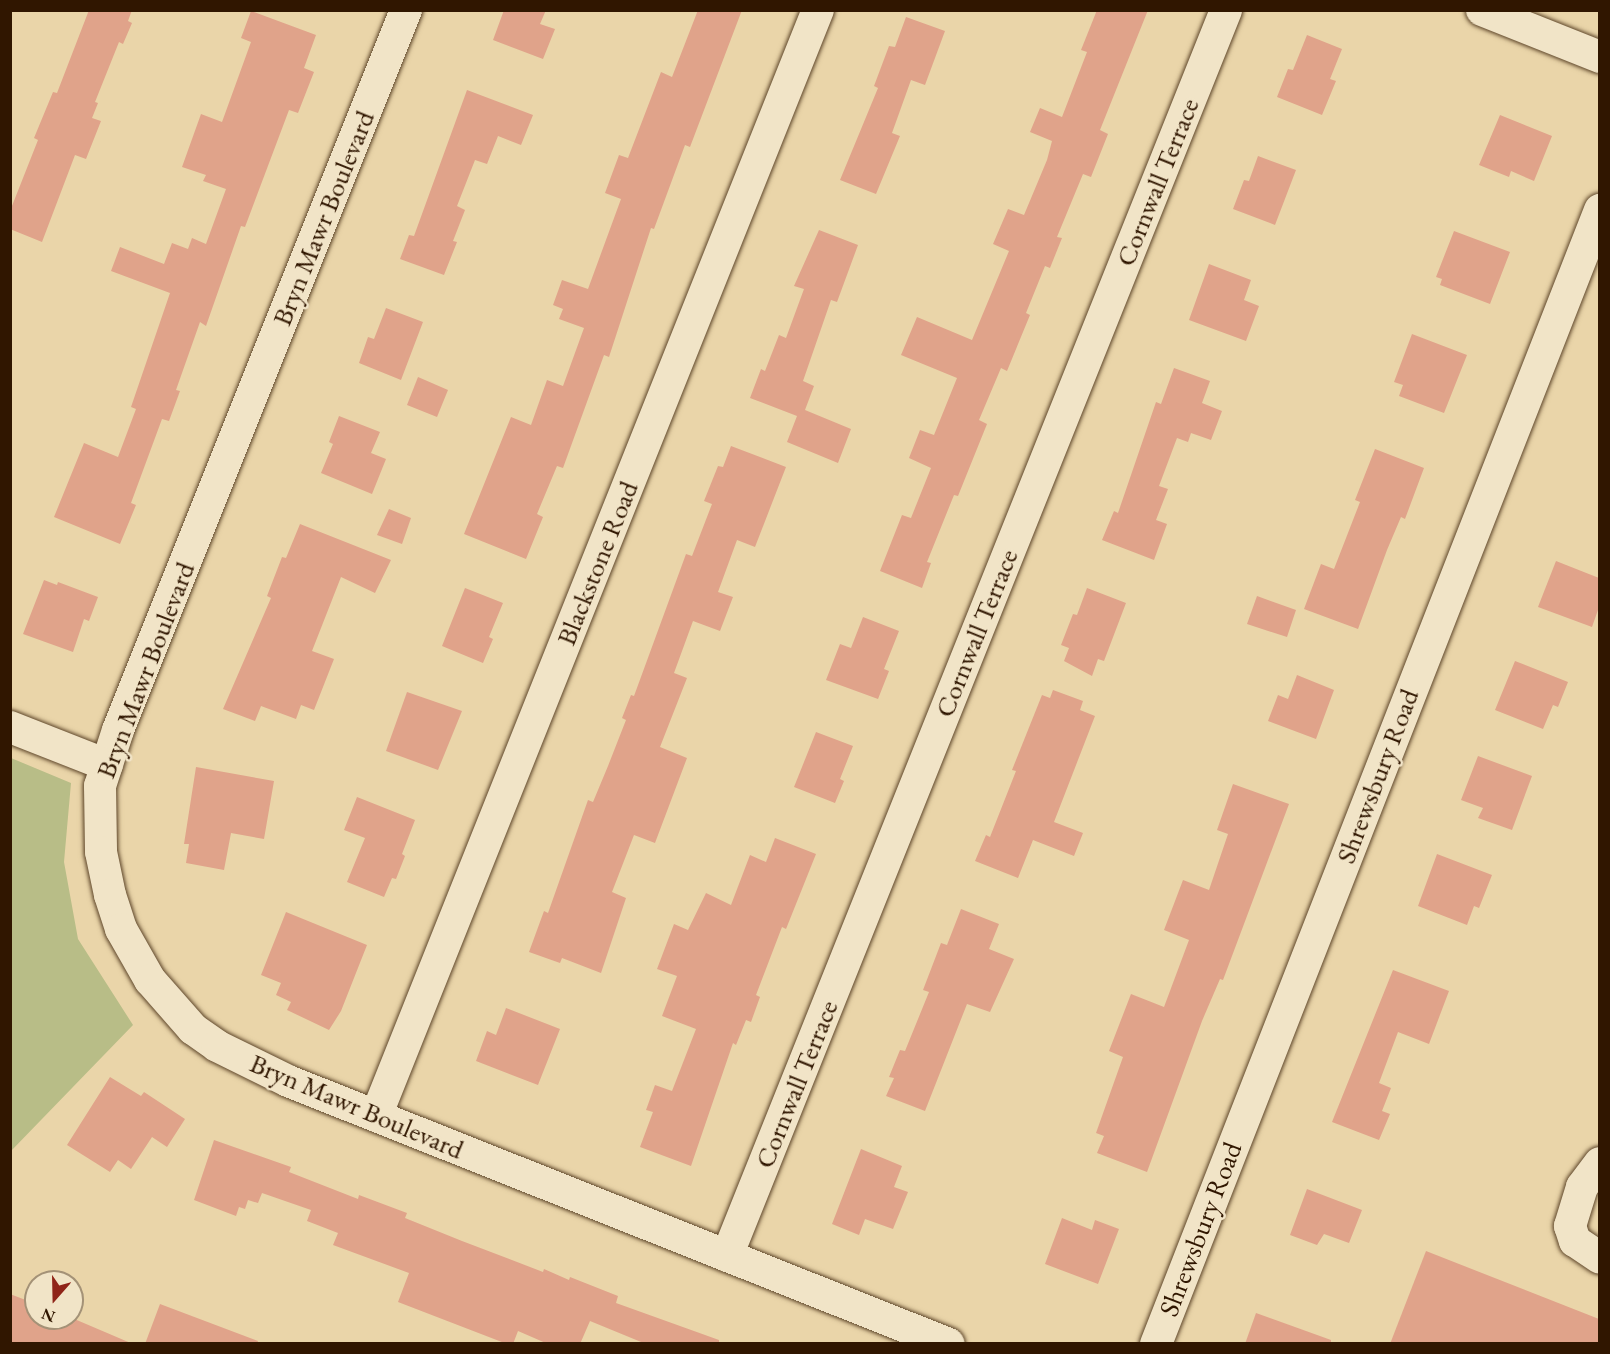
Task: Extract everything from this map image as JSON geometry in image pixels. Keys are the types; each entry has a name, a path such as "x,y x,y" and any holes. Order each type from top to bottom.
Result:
{"street":[{"name":"Bryn Mawr Boulevard","path":"406,10 118,730 100,786 101,852 110,895 121,929 150,980 193,1029 217,1046 288,1081 948,1344"},
{"name":"Blackstone Road","path":"376,1116 818,10"},
{"name":"Cornwall Terrace","path":"727,1256 1226,10"},
{"path":"1482,10 1599,57"},
{"name":"Shrewsbury Road","path":"1156,1344 1599,210"},
{"path":"10,727 107,765"},
{"path":"1599,1163 1582,1187 1570,1227 1575,1241 1599,1257"}],"green space":[{"path":"11,758 71,783 64,862 78,939 133,1025 11,1151"}],"building":[{"path":"89,10 132,10 128,21 132,23 123,44 119,42 95,102 98,103 92,118 101,121 86,159 75,155 42,242 10,229 10,211 38,140 34,138 53,92 57,93"},
{"path":"504,10 546,10 540,24 555,29 543,59 493,40"},
{"path":"698,10 742,10 690,147 685,145 654,229 651,228 609,357 604,355 563,468 557,466 537,514 543,517 526,559 464,534 511,417 531,425 547,380 563,386 584,328 559,319 563,309 553,305 562,280 588,289 621,199 605,193 619,155 628,158 661,72 672,77"},
{"path":"1097,10 1148,10 1100,130 1108,134 1091,177 1083,174 1057,237 1062,238 1050,268 1045,266 1026,313 1030,315 1007,371 1001,368 979,420 987,424 958,496 954,495 927,562 931,563 922,588 880,571 902,515 911,518 931,468 909,458 920,430 934,435 957,378 901,355 917,317 972,340 1009,251 993,244 1008,209 1024,215 1047,160 1052,141 1030,132 1040,108 1062,117 1087,52 1081,50"},
{"path":"251,11 316,35 304,68 314,72 298,113 289,110 245,227 241,226 206,326 200,322 176,390 180,391 169,421 162,419 131,503 136,505 120,544 54,517 84,443 118,457 136,409 131,407 170,293 111,271 120,247 164,264 172,243 188,249 192,238 206,244 226,189 203,181 206,175 182,167 201,114 222,122 251,42 241,38"},
{"path":"906,17 945,31 925,85 911,80 892,133 900,136 876,194 840,180 878,88 874,86 889,46 895,47"},
{"path":"1307,35 1342,49 1330,79 1336,81 1322,115 1277,97 1288,69 1293,70"},
{"path":"467,90 533,115 521,145 498,136 487,164 475,160 457,206 465,210 453,241 457,242 444,275 400,259 409,235 414,236"},
{"path":"1500,115 1552,136 1534,181 1511,171 1509,177 1479,165"},
{"path":"1258,156 1296,170 1275,225 1233,209 1244,180 1249,181"},
{"path":"819,230 858,245 837,302 831,300 803,381 814,386 805,410 851,429 838,463 787,442 797,416 750,398 761,369 765,371 779,335 786,338 804,289 794,286"},
{"path":"1454,231 1510,252 1490,304 1440,285 1442,279 1436,277"},
{"path":"1209,264 1251,280 1244,300 1259,306 1246,341 1189,320"},
{"path":"386,308 423,322 401,380 359,363 368,337 374,339"},
{"path":"1412,334 1467,355 1444,413 1399,396 1403,385 1394,382"},
{"path":"1174,368 1210,381 1202,403 1222,411 1211,440 1191,433 1188,442 1177,438 1159,486 1168,489 1156,520 1167,524 1154,560 1102,540 1114,511 1118,513 1156,402 1161,404"},
{"path":"418,377 448,390 437,417 407,405"},
{"path":"339,416 380,432 371,453 386,459 372,494 321,473 333,444 329,442"},
{"path":"731,446 786,467 755,547 737,540 718,592 733,597 720,631 693,621 674,673 687,678 660,747 687,758 655,843 634,835 612,892 626,898 601,973 562,958 560,963 529,952 544,911 548,913 588,800 593,802 608,766 626,720 622,718 631,695 634,696 686,554 692,556 712,504 704,501 718,466 723,467"},
{"path":"1375,449 1424,468 1405,519 1401,517 1387,550 1358,629 1304,609 1321,564 1334,569 1360,502 1355,500"},
{"path":"389,509 411,518 402,544 377,535"},
{"path":"300,524 391,560 375,593 341,577 312,651 334,659 314,710 301,705 296,719 261,706 255,721 223,709 271,598 267,596 282,557 286,558"},
{"path":"1556,561 1599,578 1599,607 1592,627 1538,607"},
{"path":"44,580 57,585 58,582 98,597 89,621 84,619 73,652 23,634"},
{"path":"465,588 503,603 489,637 493,639 483,663 442,646"},
{"path":"1087,588 1126,603 1104,661 1098,659 1092,676 1064,661 1069,648 1061,645 1073,614 1077,615"},
{"path":"1257,596 1296,610 1287,637 1247,624"},
{"path":"863,617 899,631 884,669 889,671 878,699 826,680 840,644 851,648"},
{"path":"1515,661 1568,682 1558,707 1553,705 1543,729 1495,710"},
{"path":"1297,675 1334,690 1316,739 1268,721 1278,695 1288,699"},
{"path":"1053,690 1083,701 1080,710 1095,716 1054,822 1083,833 1074,856 1033,840 1018,878 975,861 986,835 990,837 1016,771 1012,770 1042,695 1050,698"},
{"path":"407,692 462,711 438,770 386,751"},
{"path":"816,732 853,746 840,779 844,781 835,803 794,787"},
{"path":"1478,756 1532,776 1512,830 1478,818 1483,808 1461,800"},
{"path":"196,767 274,781 264,839 231,833 224,870 186,863 189,844 184,844"},
{"path":"1233,784 1289,804 1223,980 1220,979 1202,1021 1147,1172 1097,1153 1104,1136 1096,1133 1123,1057 1109,1051 1131,994 1164,1007 1189,940 1164,930 1183,880 1209,890 1228,834 1217,830"},
{"path":"357,797 415,820 402,854 405,856 396,879 392,878 384,897 347,882 365,838 344,830"},
{"path":"775,838 816,854 786,929 782,927 756,995 760,997 751,1022 746,1020 736,1045 733,1043 691,1166 640,1147 653,1112 646,1110 655,1085 672,1091 696,1029 662,1016 677,976 657,969 674,924 688,930 706,893 731,905 750,855 766,862"},
{"path":"1437,854 1492,875 1479,908 1474,906 1467,925 1418,906"},
{"path":"961,909 999,924 989,949 1014,959 990,1012 967,1004 925,1111 886,1096 894,1078 889,1077 900,1050 905,1051 929,992 923,990 941,943 947,945"},
{"path":"286,912 367,945 341,1011 329,1030 287,1010 291,1002 276,995 281,983 261,975"},
{"path":"1393,970 1449,991 1429,1044 1398,1032 1379,1083 1391,1088 1382,1111 1390,1114 1379,1140 1332,1122"},
{"path":"506,1008 560,1029 538,1085 476,1061 487,1031 496,1035"},
{"path":"110,1077 141,1096 144,1092 185,1119 167,1147 152,1137 131,1169 118,1160 110,1172 67,1145"},
{"path":"214,1140 291,1167 289,1172 358,1199 359,1195 407,1213 405,1218 462,1241 543,1272 544,1269 569,1280 570,1277 618,1296 616,1303 719,1340 719,1344 646,1344 590,1321 580,1344 548,1344 518,1331 513,1344 507,1344 398,1302 409,1273 333,1245 338,1233 307,1221 311,1210 262,1193 258,1203 248,1200 245,1209 239,1207 236,1216 194,1200"},
{"path":"861,1149 902,1166 894,1187 908,1192 893,1229 865,1219 859,1235 832,1224"},
{"path":"1307,1189 1362,1210 1349,1243 1324,1234 1317,1245 1290,1235"},
{"path":"1062,1218 1092,1230 1095,1220 1119,1229 1098,1284 1045,1264"},
{"path":"1426,1251 1599,1319 1599,1344 1390,1344"},
{"path":"10,1294 24,1299 24,1330 84,1330 84,1323 133,1344 10,1344"},
{"path":"160,1304 258,1341 257,1344 145,1344"},
{"path":"1256,1313 1331,1340 1331,1344 1245,1344"}]}
